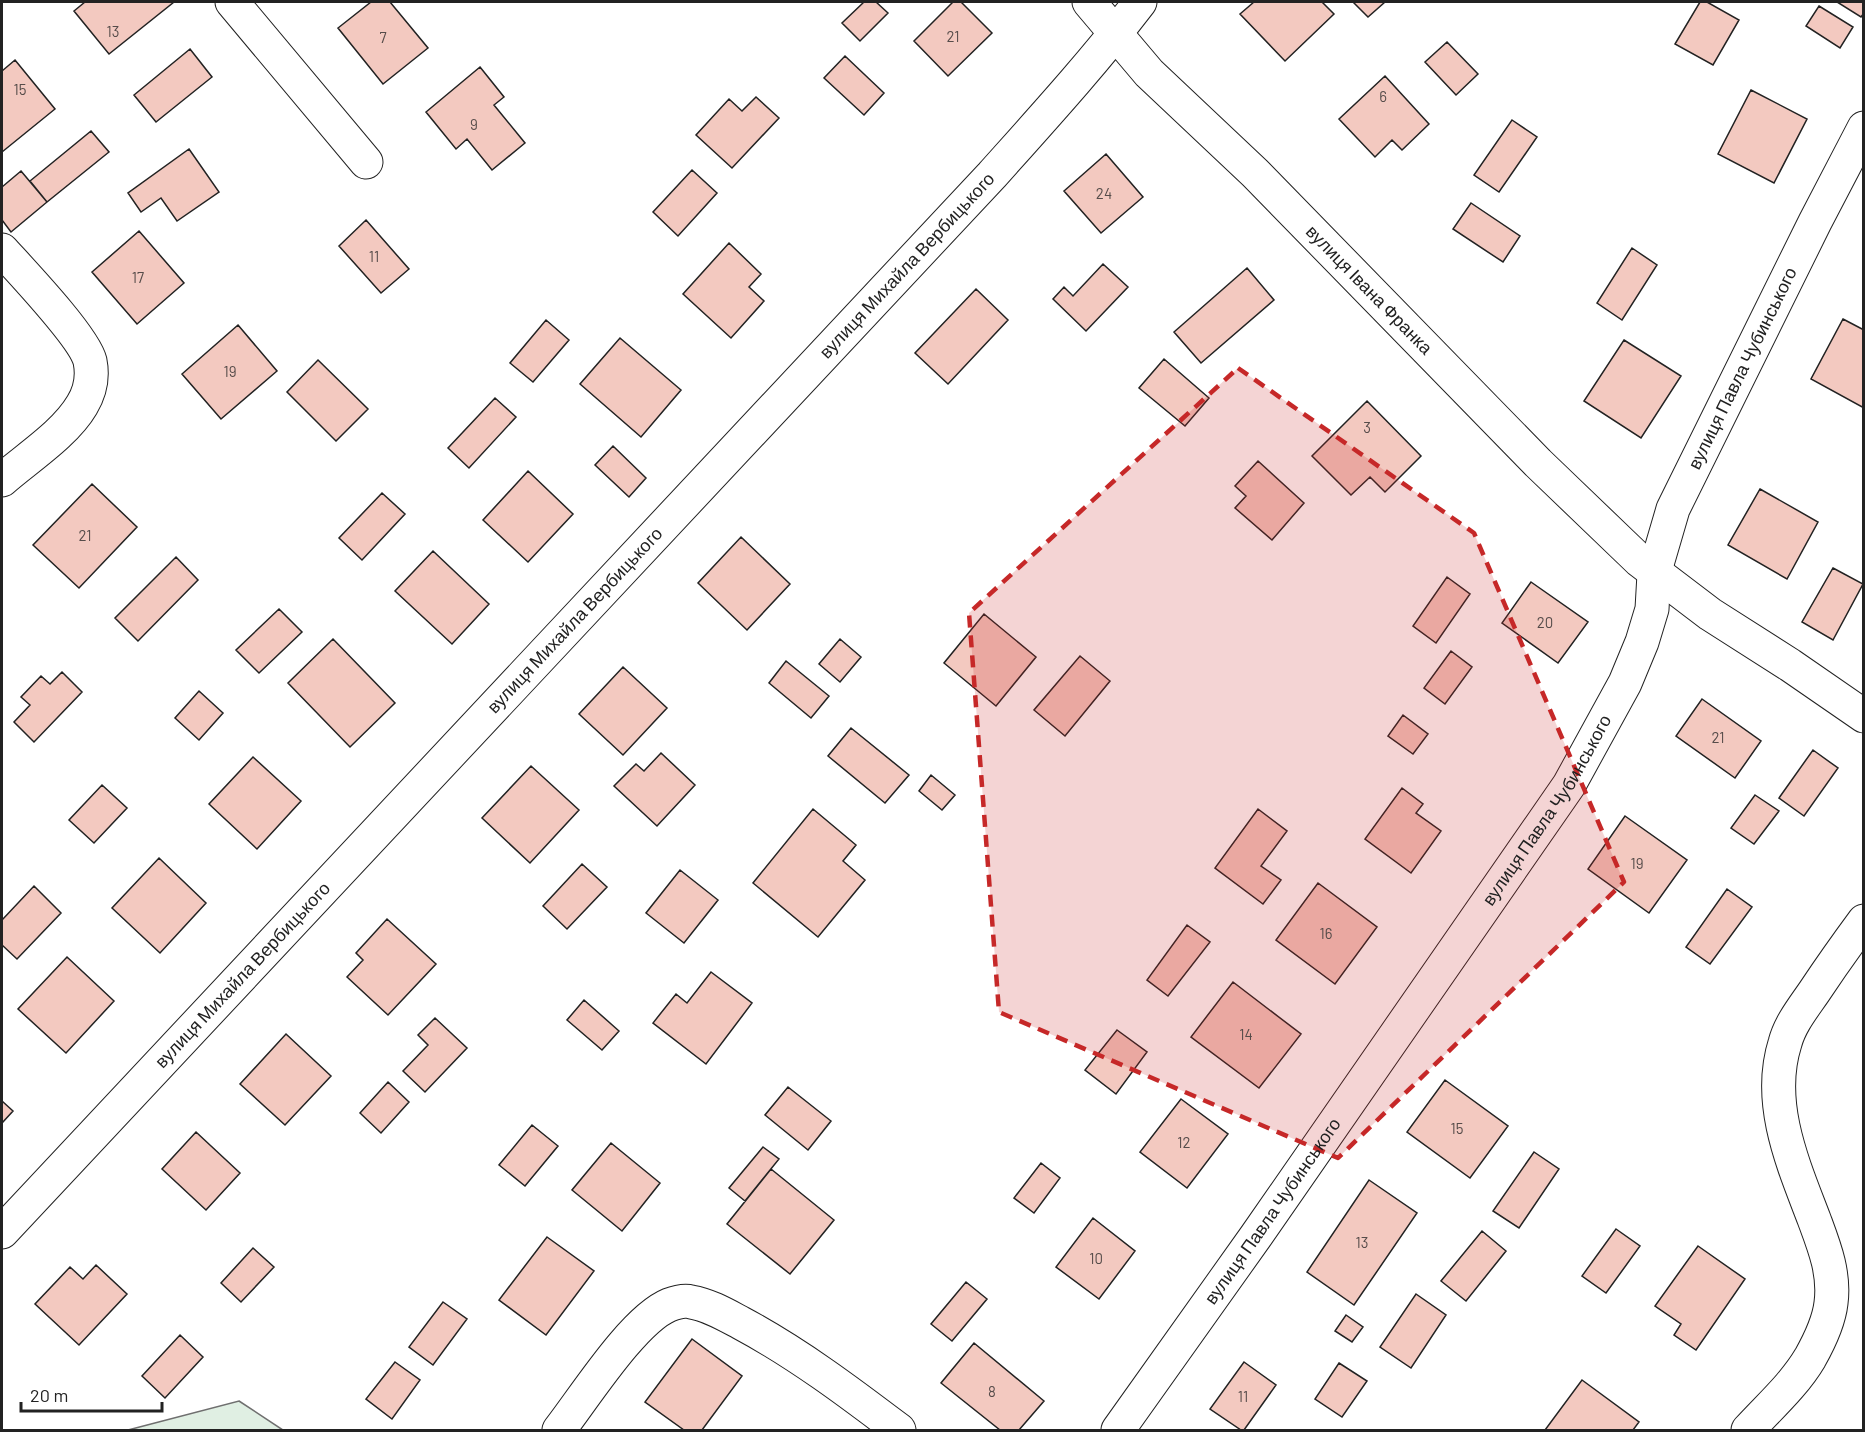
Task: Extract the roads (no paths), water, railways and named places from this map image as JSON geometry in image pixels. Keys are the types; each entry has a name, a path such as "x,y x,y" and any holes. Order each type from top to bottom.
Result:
{"street":[{"path":"232,2 366,162"},
{"name":"вулиця Івана Франка","path":"1089,2 1149,73 1263,181 1538,463 1654,574 1863,716"},
{"name":"вулиця Михайла Вербицького","path":"2,1232 992,175 1115,35 1140,2"},
{"name":"вулиця Павла Чубинського","path":"1118,1431 1569,785 1625,683 1642,642 1652,609 1654,574 1672,509 1863,128"},
{"path":"2,250 78,339 89,358 92,373 89,391 82,405 70,420 2,480"},
{"path":"1748,1431 1788,1387 1810,1358 1825,1326 1831,1304 1827,1254 1787,1147 1782,1118 1780,1066 1785,1042 1795,1020 1863,921"},
{"path":"559,1431 642,1324 678,1301 690,1301 715,1309 766,1336 819,1371 899,1431"}]}
